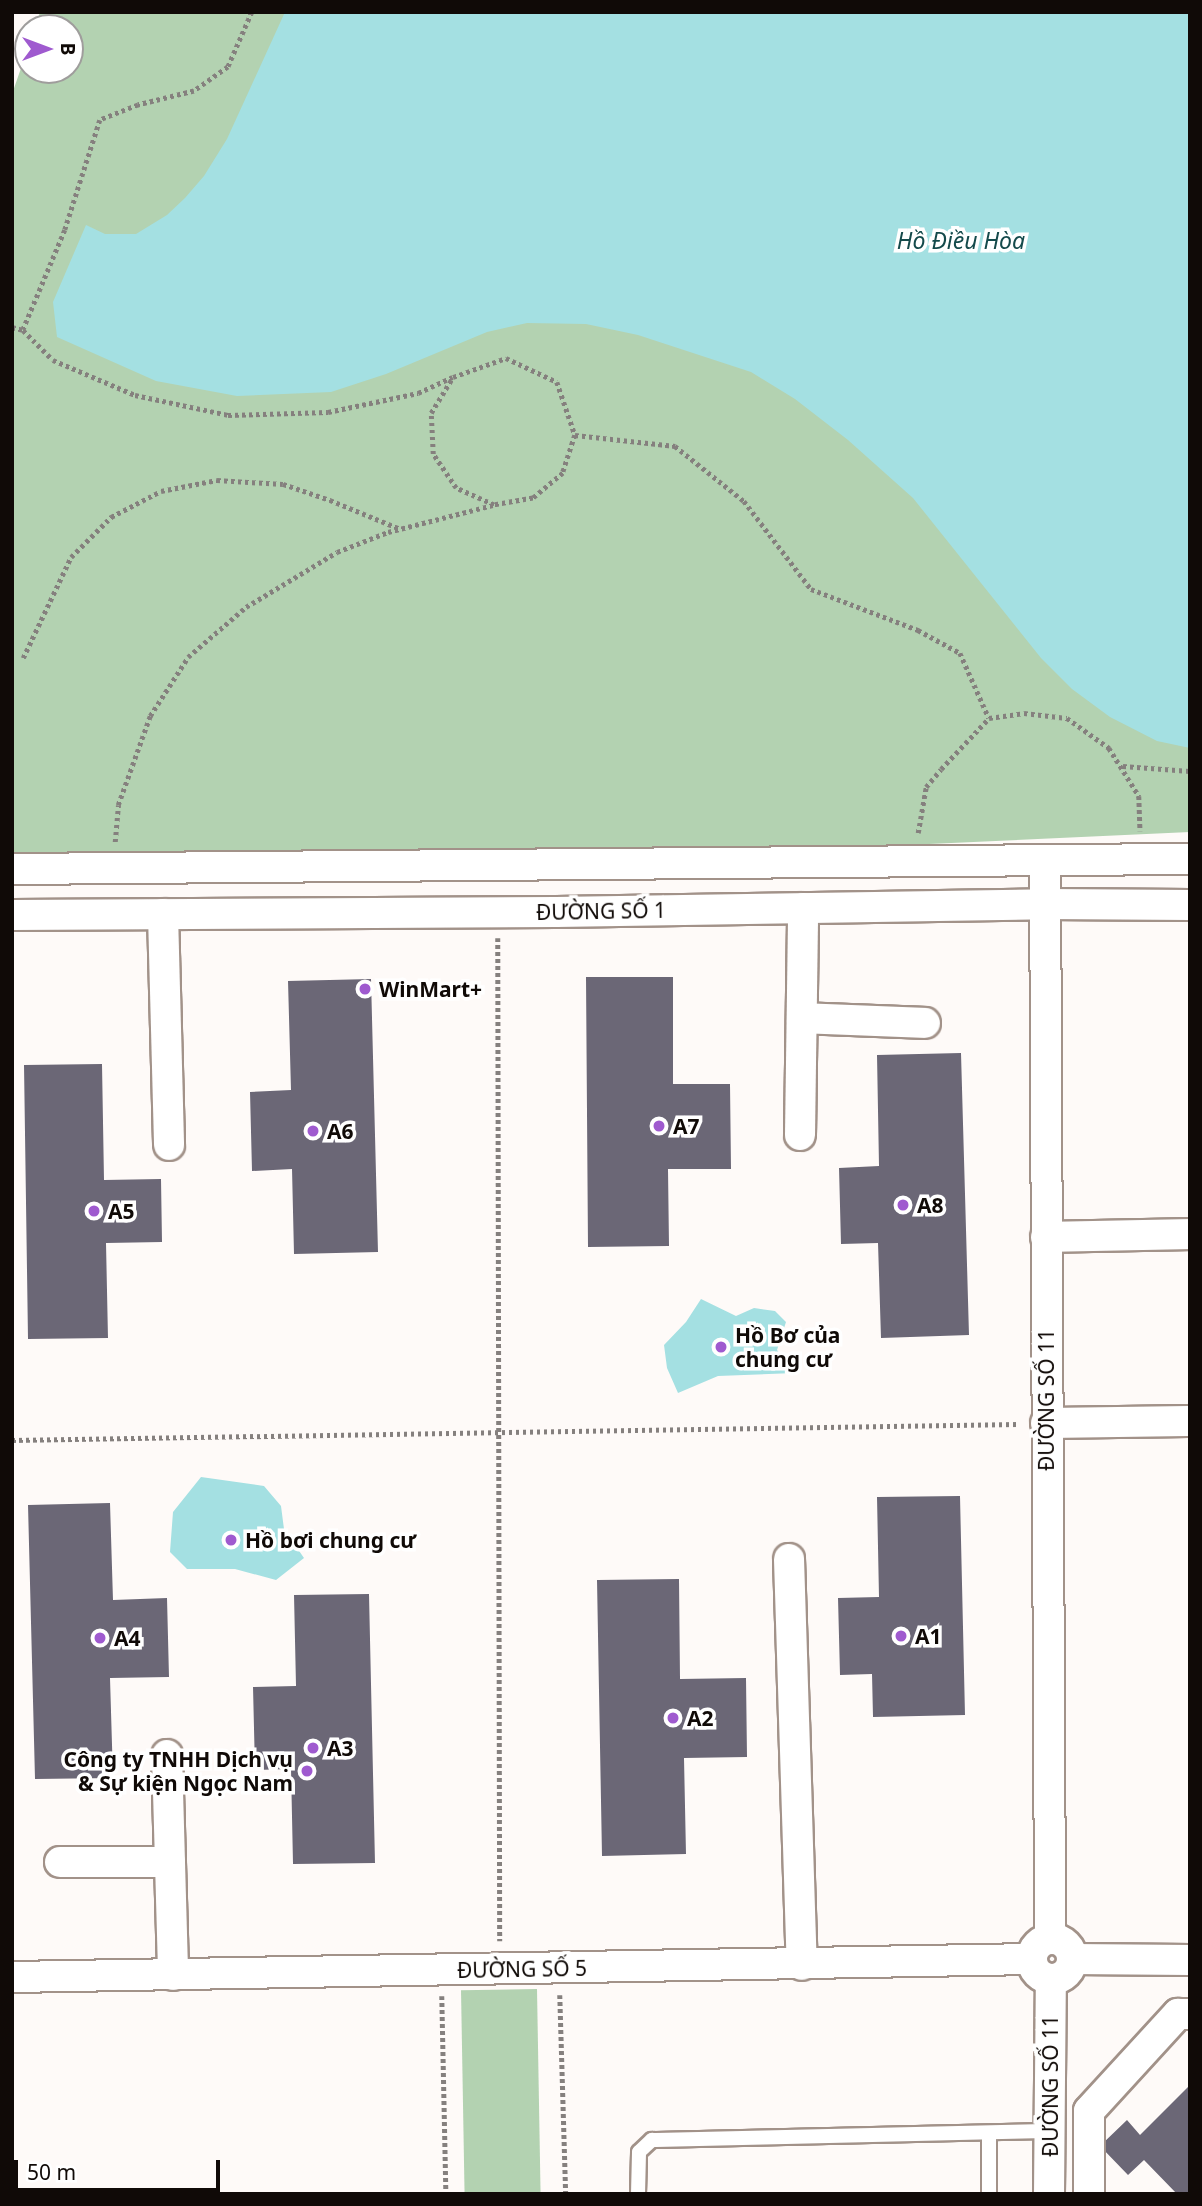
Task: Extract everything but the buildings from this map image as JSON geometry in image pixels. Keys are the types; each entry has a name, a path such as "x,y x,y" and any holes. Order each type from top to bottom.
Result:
{"street":[{"path":"12,869 1190,859"},
{"name":"ĐƯỜNG SỐ 11","path":"1045,860 1051,1959 1049,2194"},
{"name":"ĐƯỜNG SỐ 1","path":"12,915 498,912 1046,904 1190,905"},
{"path":"800,1135 803,908"},
{"path":"163,914 169,1145"},
{"path":"802,1018 925,1023"},
{"path":"1046,1237 1190,1234"},
{"path":"1046,1423 1190,1421"},
{"path":"789,1559 802,1965"},
{"path":"167,1755 173,1975"},
{"path":"60,1862 170,1862"},
{"path":"1051,1959 1190,1960"},
{"name":"ĐƯỜNG SỐ 5","path":"12,1977 1051,1959"},
{"path":"1089,2194 1089,2110 1178,2014 1190,2014"}],"lane":[{"path":"638,2194 639,2152 652,2140 1049,2131"},
{"path":"989,2133 989,2194"}],"path":[{"path":"23,330 65,230 100,120 138,105 194,91 228,67 252,12"},
{"path":"12,327 23,330 53,359 135,395 228,415 328,412 418,393 506,358 557,382 575,435 563,473 533,498 399,529 337,552 246,607 188,657 150,716 122,792 118,805 113,867"},
{"path":"453,377 431,413 433,454 456,488 494,505"},
{"path":"575,435 675,446 744,501 811,589 918,630 960,653 989,718"},
{"path":"23,658 71,557 111,517 161,491 217,480 282,484 330,500 399,529"},
{"path":"914,861 926,787 989,718 1024,713 1067,718 1109,748 1139,796 1140,860"},
{"path":"1122,766 1190,771"},
{"path":"498,912 500,1970"},
{"path":"12,1440 1046,1423"},
{"path":"559,1969 566,2194"},
{"path":"441,1970 446,2194"}],"green space":[{"path":"1190,12 1190,832 12,886 12,94 15,84 84,84 84,14 39,14"},
{"path":"537,1989 541,2194 465,2194 461,1990"}],"water":[{"name":"Hồ Điều Hòa","path":"285,12 1190,12 1190,748 1157,741 1110,717 1072,689 1041,658 913,498 848,440 795,399 751,372 638,335 586,324 527,323 487,332 386,374 331,392 237,396 156,381 57,337 53,302 86,225 105,234 136,234 167,215 185,198 204,176 227,139"},
{"name":"Hồ Bơ của chung cư","path":"701,1299 736,1316 754,1308 775,1311 786,1322 777,1350 795,1373 718,1376 678,1393 667,1368 664,1345 686,1322"},
{"name":"Hồ bơi chung cư","path":"201,1477 264,1486 281,1506 284,1529 304,1558 276,1580 235,1569 187,1569 170,1552 173,1512"}],"place":[{"name":"WinMart+","path":"365,989"},
{"name":"A7","path":"659,1126"},
{"name":"A6","path":"313,1131"},
{"name":"A8","path":"903,1205"},
{"name":"A5","path":"94,1211"},
{"name":"Hồ Bơ của chung cư","path":"721,1347"},
{"name":"Hồ bơi chung cư","path":"231,1540"},
{"name":"A1","path":"901,1636"},
{"name":"A4","path":"100,1638"},
{"name":"A2","path":"673,1718"},
{"name":"A3","path":"313,1748"},
{"name":"Công ty TNHH Dịch vụ & Sự kiện Ngọc Nam","path":"307,1771"}]}
